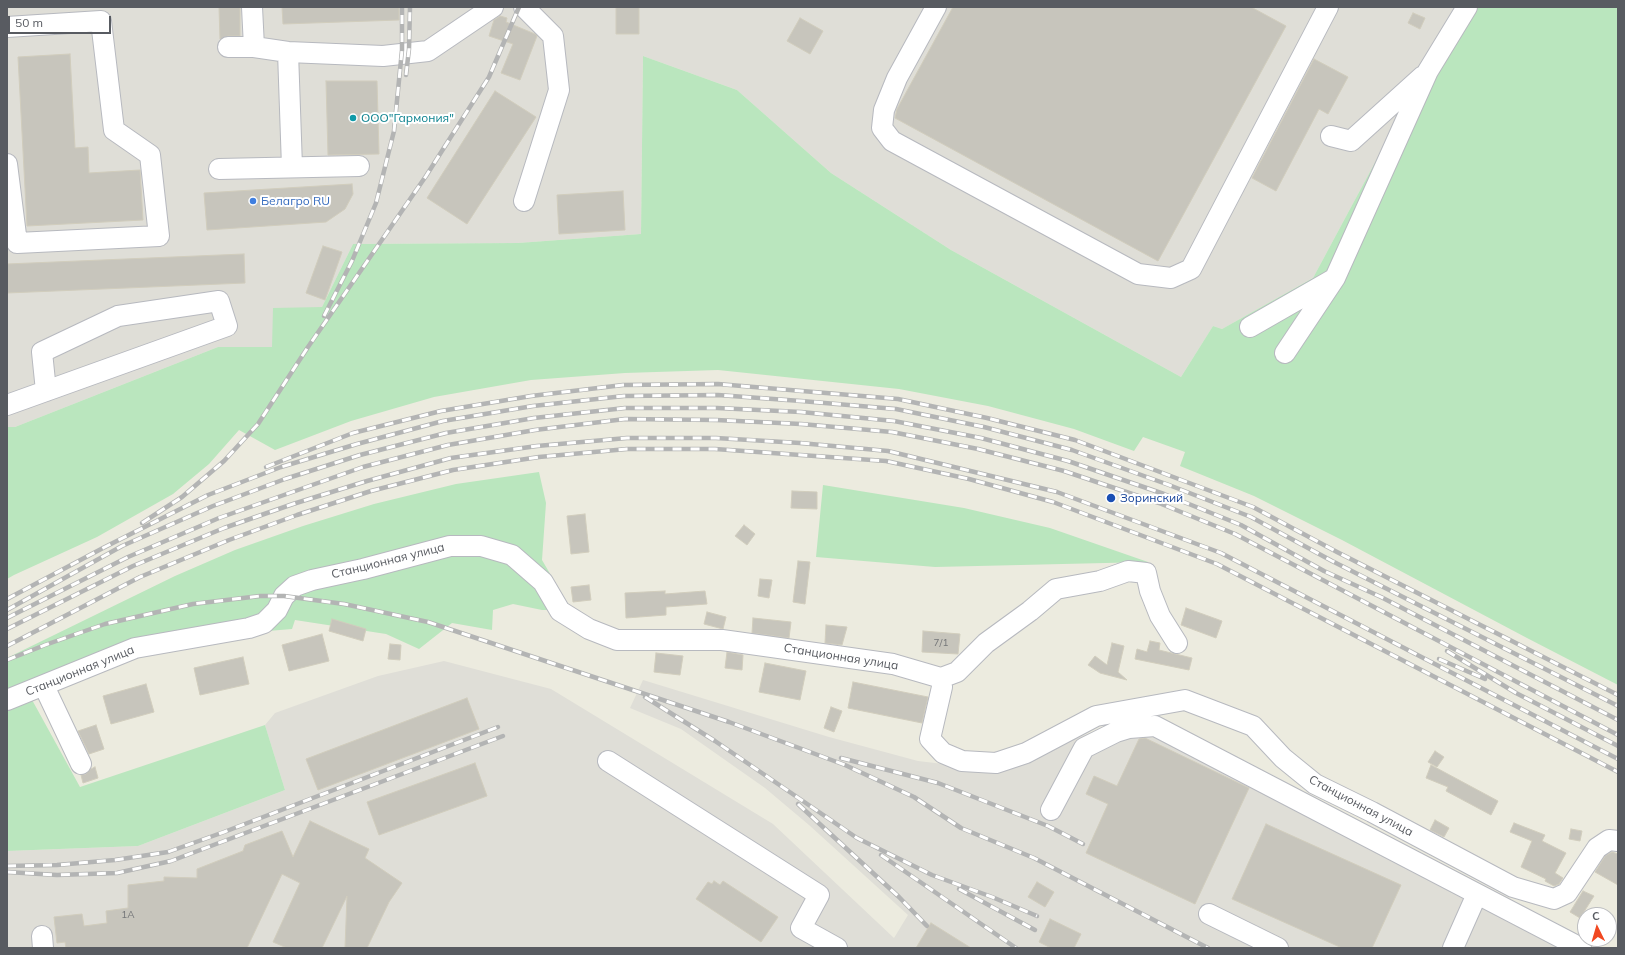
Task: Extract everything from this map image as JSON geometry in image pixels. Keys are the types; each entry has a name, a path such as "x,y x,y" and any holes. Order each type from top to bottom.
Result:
{"street":[{"path":"252,7 254,47"},
{"path":"228,47 254,47 288,52 383,56 428,51 494,7"},
{"path":"524,7 553,36 559,90 524,201"},
{"path":"936,7 897,78 884,110 882,128 892,141 1138,274 1171,278 1191,269 1328,7"},
{"path":"1285,353 1335,278 1428,71 1463,14"},
{"path":"7,27 101,21 114,130 150,155 159,236 17,243 9,198 7,164"},
{"path":"288,52 292,167"},
{"path":"1331,136 1350,141 1428,71"},
{"path":"219,169 358,166"},
{"path":"1250,327 1335,278"},
{"path":"7,406 227,326 219,301 118,316 42,352 46,391"},
{"name":"Станционная улица","path":"7,700 135,648 249,628 264,623 277,610 284,596 295,586 312,580 450,546 481,546 512,555 543,582 560,611 589,629 617,640 722,640 893,664 941,678 942,687 930,739 943,753 962,761 996,762 1026,753 1096,716 1185,700 1253,726 1283,758 1315,784 1372,812 1513,887 1554,899 1567,893 1597,848 1609,840 1618,841"},
{"path":"941,678 957,672 986,643 1030,611 1056,589 1100,581 1128,571 1146,573 1150,591 1160,616 1177,643"},
{"path":"44,686 81,764"},
{"path":"1051,810 1084,748 1116,732 1129,728 1155,726 1581,948"},
{"path":"608,760 819,895 801,928 838,948"},
{"path":"1452,948 1477,894"},
{"path":"1209,914 1278,948"}],"shaded area":[{"path":"7,7 1464,7 1409,99 1313,278 1222,329 1213,326 1181,377 951,250 831,173 737,90 643,56 641,234 518,243 353,244 322,307 272,347 218,347 15,427 7,427"},
{"path":"444,661 551,689 773,824 894,938 908,915 809,825 765,788 681,729 630,708 643,680 829,737 918,761 994,770 1108,726 1151,718 1577,939 1577,947 1595,948 7,948 7,851 138,846 285,790 265,725 275,713 378,676"}],"green space":[{"path":"1464,7 1618,7 1618,685 1342,540 1254,496 1180,466 1185,452 1143,437 1134,451 1074,429 988,406 899,389 718,370 625,373 531,380 434,397 351,421 275,450 239,430 209,464 173,494 97,537 7,579 7,427 15,427 218,347 272,347 273,308 322,307 353,244 518,243 641,234 643,56 737,90 831,173 951,250 1181,377 1213,326 1222,329 1313,278 1409,99"},
{"path":"539,472 546,503 542,560 559,589 566,610 542,610 513,604 493,610 492,630 452,623 419,649 386,634 295,620 292,629 256,632 139,653 31,698 80,787 265,725 285,790 138,846 7,851 7,658 175,576 235,550 303,526 374,504 456,484"},
{"path":"823,485 964,508 1050,528 1148,562 935,567 816,557"}],"building":[{"path":"219,7 240,7 240,36 228,36 220,39"},
{"path":"282,7 399,7 399,20 283,24"},
{"path":"616,7 639,7 639,34 616,34"},
{"path":"953,7 1251,7 1286,26 1158,261 895,118 897,109"},
{"path":"1413,13 1425,18 1420,29 1408,23"},
{"path":"500,16 507,18 506,22 537,36 520,80 501,73 513,44 489,36 494,20"},
{"path":"800,18 823,31 810,54 787,41"},
{"path":"70,54 75,148 88,147 89,173 140,170 143,220 27,226 18,57"},
{"path":"1314,59 1348,77 1328,114 1319,109 1276,191 1252,178"},
{"name":"ООО\"Гармония\"","path":"326,81 377,81 379,154 328,155"},
{"path":"495,91 536,117 467,224 427,198"},
{"path":"352,184 353,194 345,209 326,222 207,230 204,193"},
{"path":"623,191 625,230 559,234 557,195"},
{"path":"323,246 342,252 325,300 306,293"},
{"path":"244,254 245,283 7,293 7,264"},
{"path":"792,491 817,492 817,509 791,508"},
{"path":"585,514 589,552 571,554 567,516"},
{"path":"744,525 755,534 747,545 735,536"},
{"path":"798,561 810,562 805,604 793,602"},
{"path":"760,579 772,580 769,598 758,596"},
{"path":"589,585 591,600 573,602 571,587"},
{"path":"665,591 665,594 705,591 707,604 666,607 666,615 626,618 625,593"},
{"path":"1186,608 1222,621 1216,638 1181,625"},
{"path":"707,612 726,617 723,629 704,624"},
{"path":"753,618 791,622 789,638 752,633"},
{"path":"332,619 366,629 363,641 329,631"},
{"path":"826,625 847,627 842,645 825,643"},
{"path":"923,631 960,634 958,654 922,652"},
{"path":"322,634 329,661 289,671 282,645"},
{"path":"1150,641 1160,643 1159,650 1192,658 1189,670 1135,659 1137,649 1147,652"},
{"path":"1112,643 1124,646 1118,672 1127,680 1100,673 1088,665 1095,656 1107,665"},
{"path":"390,644 401,645 400,660 388,659"},
{"path":"727,652 743,655 742,670 725,668"},
{"path":"656,653 683,656 680,675 654,672"},
{"path":"243,657 249,684 200,695 194,668"},
{"path":"765,663 806,671 800,700 759,692"},
{"path":"853,682 928,697 922,723 848,708"},
{"path":"146,684 154,712 111,724 103,696"},
{"path":"467,698 479,729 318,790 306,759"},
{"path":"831,707 842,711 834,732 824,728"},
{"path":"96,725 104,749 89,754 78,731"},
{"path":"1145,738 1249,788 1195,904 1086,853 1108,804 1086,794 1094,776 1117,786 1139,739"},
{"path":"1435,751 1444,757 1437,767 1428,762"},
{"path":"475,763 487,796 379,835 367,802"},
{"path":"1431,765 1498,801 1491,815 1446,791 1448,787 1426,778"},
{"path":"95,767 98,778 83,783 81,775 86,774"},
{"path":"1435,820 1449,828 1444,837 1430,830"},
{"path":"310,821 369,849 365,858 402,883 389,902 367,948 345,948 347,896 322,948 287,948 273,942 300,883 282,874 247,948 66,948 65,942 57,943 54,917 82,914 84,926 107,923 106,911 128,908 128,885 164,881 164,877 197,878 197,869 243,851 245,845 282,831 293,857"},
{"path":"1514,823 1545,835 1542,841 1566,853 1555,873 1563,878 1559,884 1554,886 1545,881 1546,879 1521,867 1532,841 1510,832"},
{"path":"1266,824 1401,885 1372,948 1342,948 1232,899"},
{"path":"1571,829 1582,831 1580,841 1569,839"},
{"path":"1612,852 1618,854 1618,885 1595,872 1605,856"},
{"path":"714,881 720,885 723,881 778,917 761,942 696,899 708,882 712,884"},
{"path":"1037,882 1054,892 1045,907 1028,897"},
{"path":"1583,891 1594,896 1587,907 1577,907 1577,916 1570,912"},
{"path":"1050,919 1081,934 1074,948 1051,948 1039,942"},
{"path":"931,923 971,948 916,948"}],"railway":[{"path":"324,316 352,261 376,203 394,131 402,50 402,7"},
{"path":"406,75 409,49 410,7"},
{"path":"142,523 182,497 224,461 258,424 308,347 426,176 489,77 519,7"},
{"path":"266,467 353,433 441,411 531,396 623,385 718,384 898,399 987,418 1075,440 1253,507 1337,552 1618,695"},
{"path":"7,599 208,495 281,467 357,444 443,421 533,406 624,396 718,395 896,409 984,427 1072,450 1169,485 1251,517 1332,561 1618,706"},
{"path":"7,610 122,546 213,506 285,479 360,455 446,433 534,418 625,408 717,408 801,412 894,421 981,438 1068,461 1164,494 1241,525 1324,571 1381,597 1618,720"},
{"path":"7,618 128,557 219,518 363,467 448,445 535,430 625,419 716,420 801,424 892,432 978,449 1064,471 1159,503 1235,534 1618,735"},
{"path":"7,629 133,566 224,528 293,504 367,481 451,458 537,446 627,438 716,438 800,443 888,451 1057,492 1221,553 1618,759"},
{"path":"7,646 140,577 229,540 297,515 371,491 453,470 539,457 627,449 715,449 886,461 969,479 1053,502 1217,564 1618,772"},
{"path":"7,660 105,624 193,604 260,596 284,596 344,604 428,622 729,722 845,765 914,797 961,828 1034,858 1208,948"},
{"path":"1447,651 1516,693 1618,746"},
{"path":"1439,659 1485,679"},
{"path":"645,697 715,741 857,838 932,875 992,897 1037,916"},
{"path":"7,866 57,865 115,860 168,852 498,727"},
{"path":"7,872 57,875 117,873 171,861 503,736"},
{"path":"841,758 938,783 1048,826 1083,844"},
{"path":"798,804 899,897 927,926"},
{"path":"881,855 1016,948"},
{"path":"959,889 1035,930"}],"place":[{"name":"ООО\"Гармония\"","path":"353,118"},
{"name":"Белагро RU","path":"253,201"},
{"name":"Зоринский","path":"1111,498"}]}
